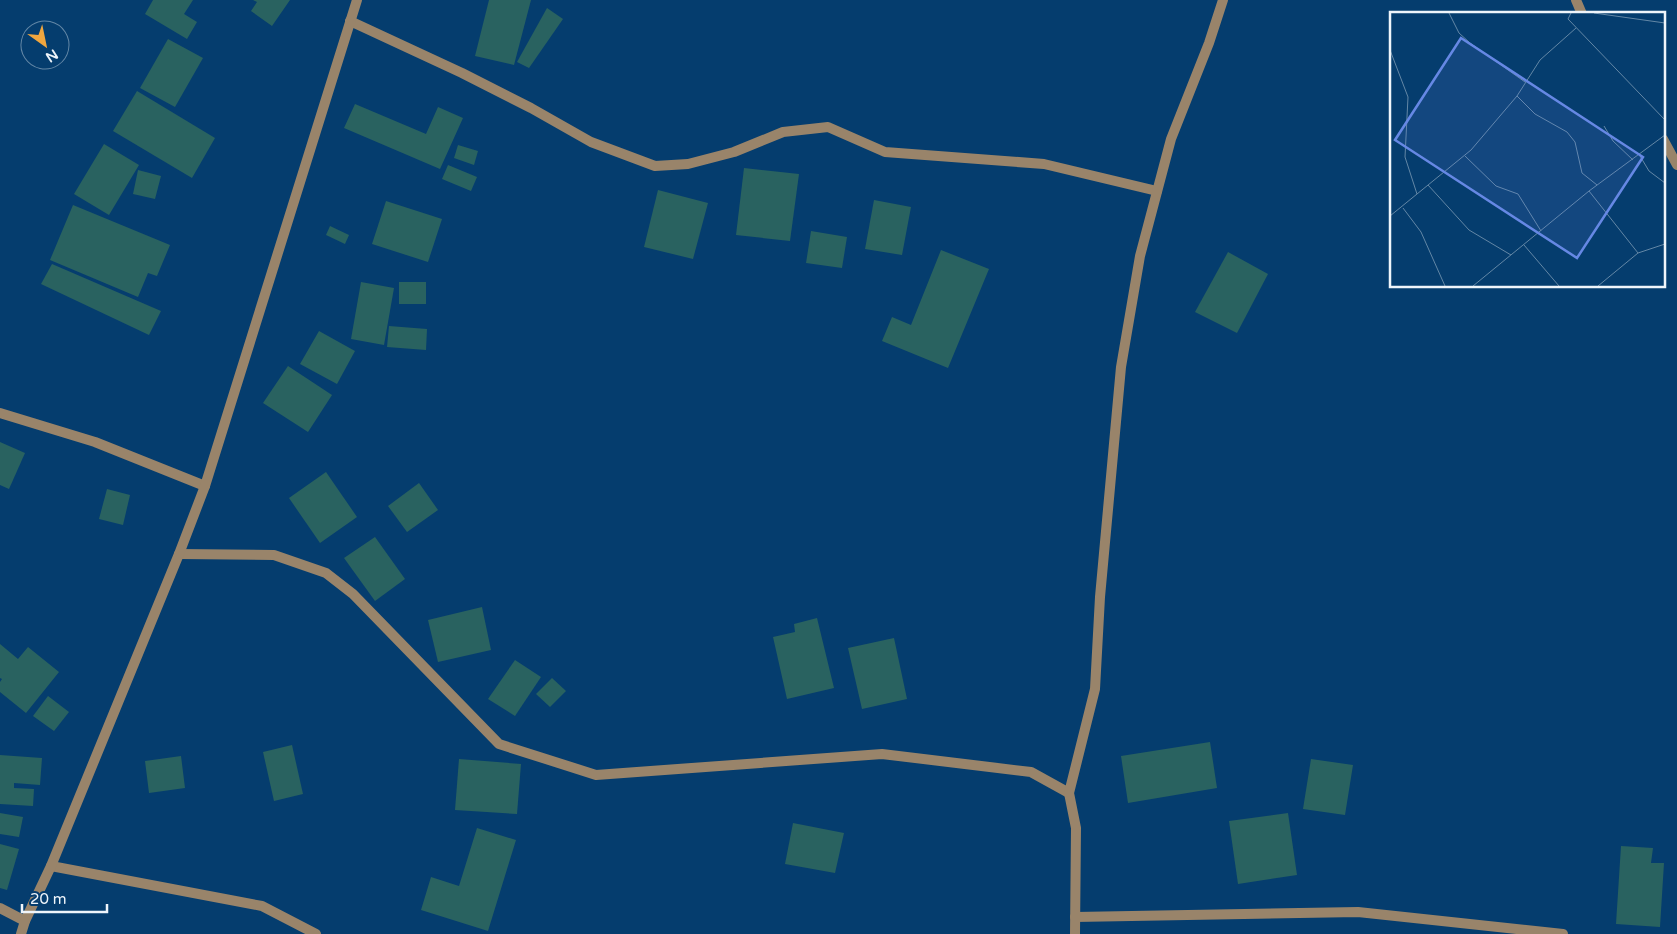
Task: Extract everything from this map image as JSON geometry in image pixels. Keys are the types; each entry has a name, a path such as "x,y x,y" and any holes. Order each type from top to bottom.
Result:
{"street":[{"path":"21,934 25,921 51,866 205,486 357,0"},
{"path":"1074,934 1076,828 1069,793 1095,689 1100,597 1121,367 1140,256 1171,139 1209,43 1222,0"},
{"path":"1576,0 1581,12"},
{"path":"350,22 462,73 532,108 591,142 655,166 688,164 734,152 783,132 828,127 886,152 1044,164 1157,191"},
{"path":"1664,141 1677,165"},
{"path":"0,414 95,442 205,486"},
{"path":"179,554 274,555 326,573 352,594 500,744 596,775 882,754 1031,772 1069,793"},
{"path":"51,866 262,906 316,934"},
{"path":"0,908 25,921"},
{"path":"1075,917 1358,912 1563,934"}],"building":[{"path":"153,0 193,0 184,14 197,22 187,39 145,14"},
{"path":"253,0 290,0 272,26 251,11 257,2"},
{"path":"489,0 531,0 514,65 475,56"},
{"path":"547,8 563,19 529,68 517,62"},
{"path":"168,39 203,58 175,107 140,88"},
{"path":"137,91 215,138 192,178 113,131"},
{"path":"355,104 426,134 438,107 463,118 440,169 344,128"},
{"path":"104,144 139,165 109,215 74,194"},
{"path":"458,145 478,151 474,165 454,158"},
{"path":"448,165 477,177 471,191 442,179"},
{"path":"744,168 799,174 790,241 736,235"},
{"path":"138,170 161,176 155,199 133,194"},
{"path":"658,190 708,203 693,259 644,247"},
{"path":"874,200 911,207 902,255 865,249"},
{"path":"386,201 442,219 428,262 372,244"},
{"path":"73,205 170,245 157,276 148,273 138,297 50,260"},
{"path":"330,226 349,235 345,244 326,235"},
{"path":"811,231 847,237 842,268 806,263"},
{"path":"941,250 989,269 948,368 882,341 892,317 911,325"},
{"path":"1228,252 1268,274 1237,333 1195,312"},
{"path":"52,264 161,311 149,335 41,284"},
{"path":"361,282 394,288 384,345 351,339"},
{"path":"399,282 426,282 426,304 399,304"},
{"path":"389,326 427,329 426,350 387,347"},
{"path":"319,331 355,351 337,384 300,364"},
{"path":"288,366 332,395 308,432 263,403"},
{"path":"0,442 25,453 9,489 0,485"},
{"path":"326,472 357,517 320,543 289,498"},
{"path":"419,483 438,510 407,532 388,506"},
{"path":"107,489 130,495 123,525 99,519"},
{"path":"375,537 405,579 375,601 344,558"},
{"path":"482,607 491,650 438,662 428,620"},
{"path":"817,618 834,688 787,699 773,637 795,632 794,624"},
{"path":"894,638 907,699 862,709 848,648"},
{"path":"0,644 18,659 28,647 59,672 26,713 0,692 0,682 2,679 0,678"},
{"path":"515,660 541,677 515,716 488,699"},
{"path":"552,678 566,691 550,707 536,694"},
{"path":"48,696 69,712 54,731 33,716"},
{"path":"1210,742 1217,788 1128,803 1121,756"},
{"path":"292,745 303,794 274,801 263,752"},
{"path":"0,755 42,758 40,785 14,783 14,788 34,789 33,806 0,804"},
{"path":"181,756 185,788 149,793 145,761"},
{"path":"459,759 521,764 517,814 455,810"},
{"path":"1311,759 1353,765 1345,815 1303,809"},
{"path":"0,813 23,817 19,837 0,834"},
{"path":"1288,813 1297,875 1238,884 1229,821"},
{"path":"793,823 844,833 835,873 785,864"},
{"path":"477,828 516,840 488,931 421,910 431,877 459,886"},
{"path":"0,844 19,849 7,890 0,888"},
{"path":"1621,846 1653,848 1651,863 1664,863 1660,927 1616,924"}]}
